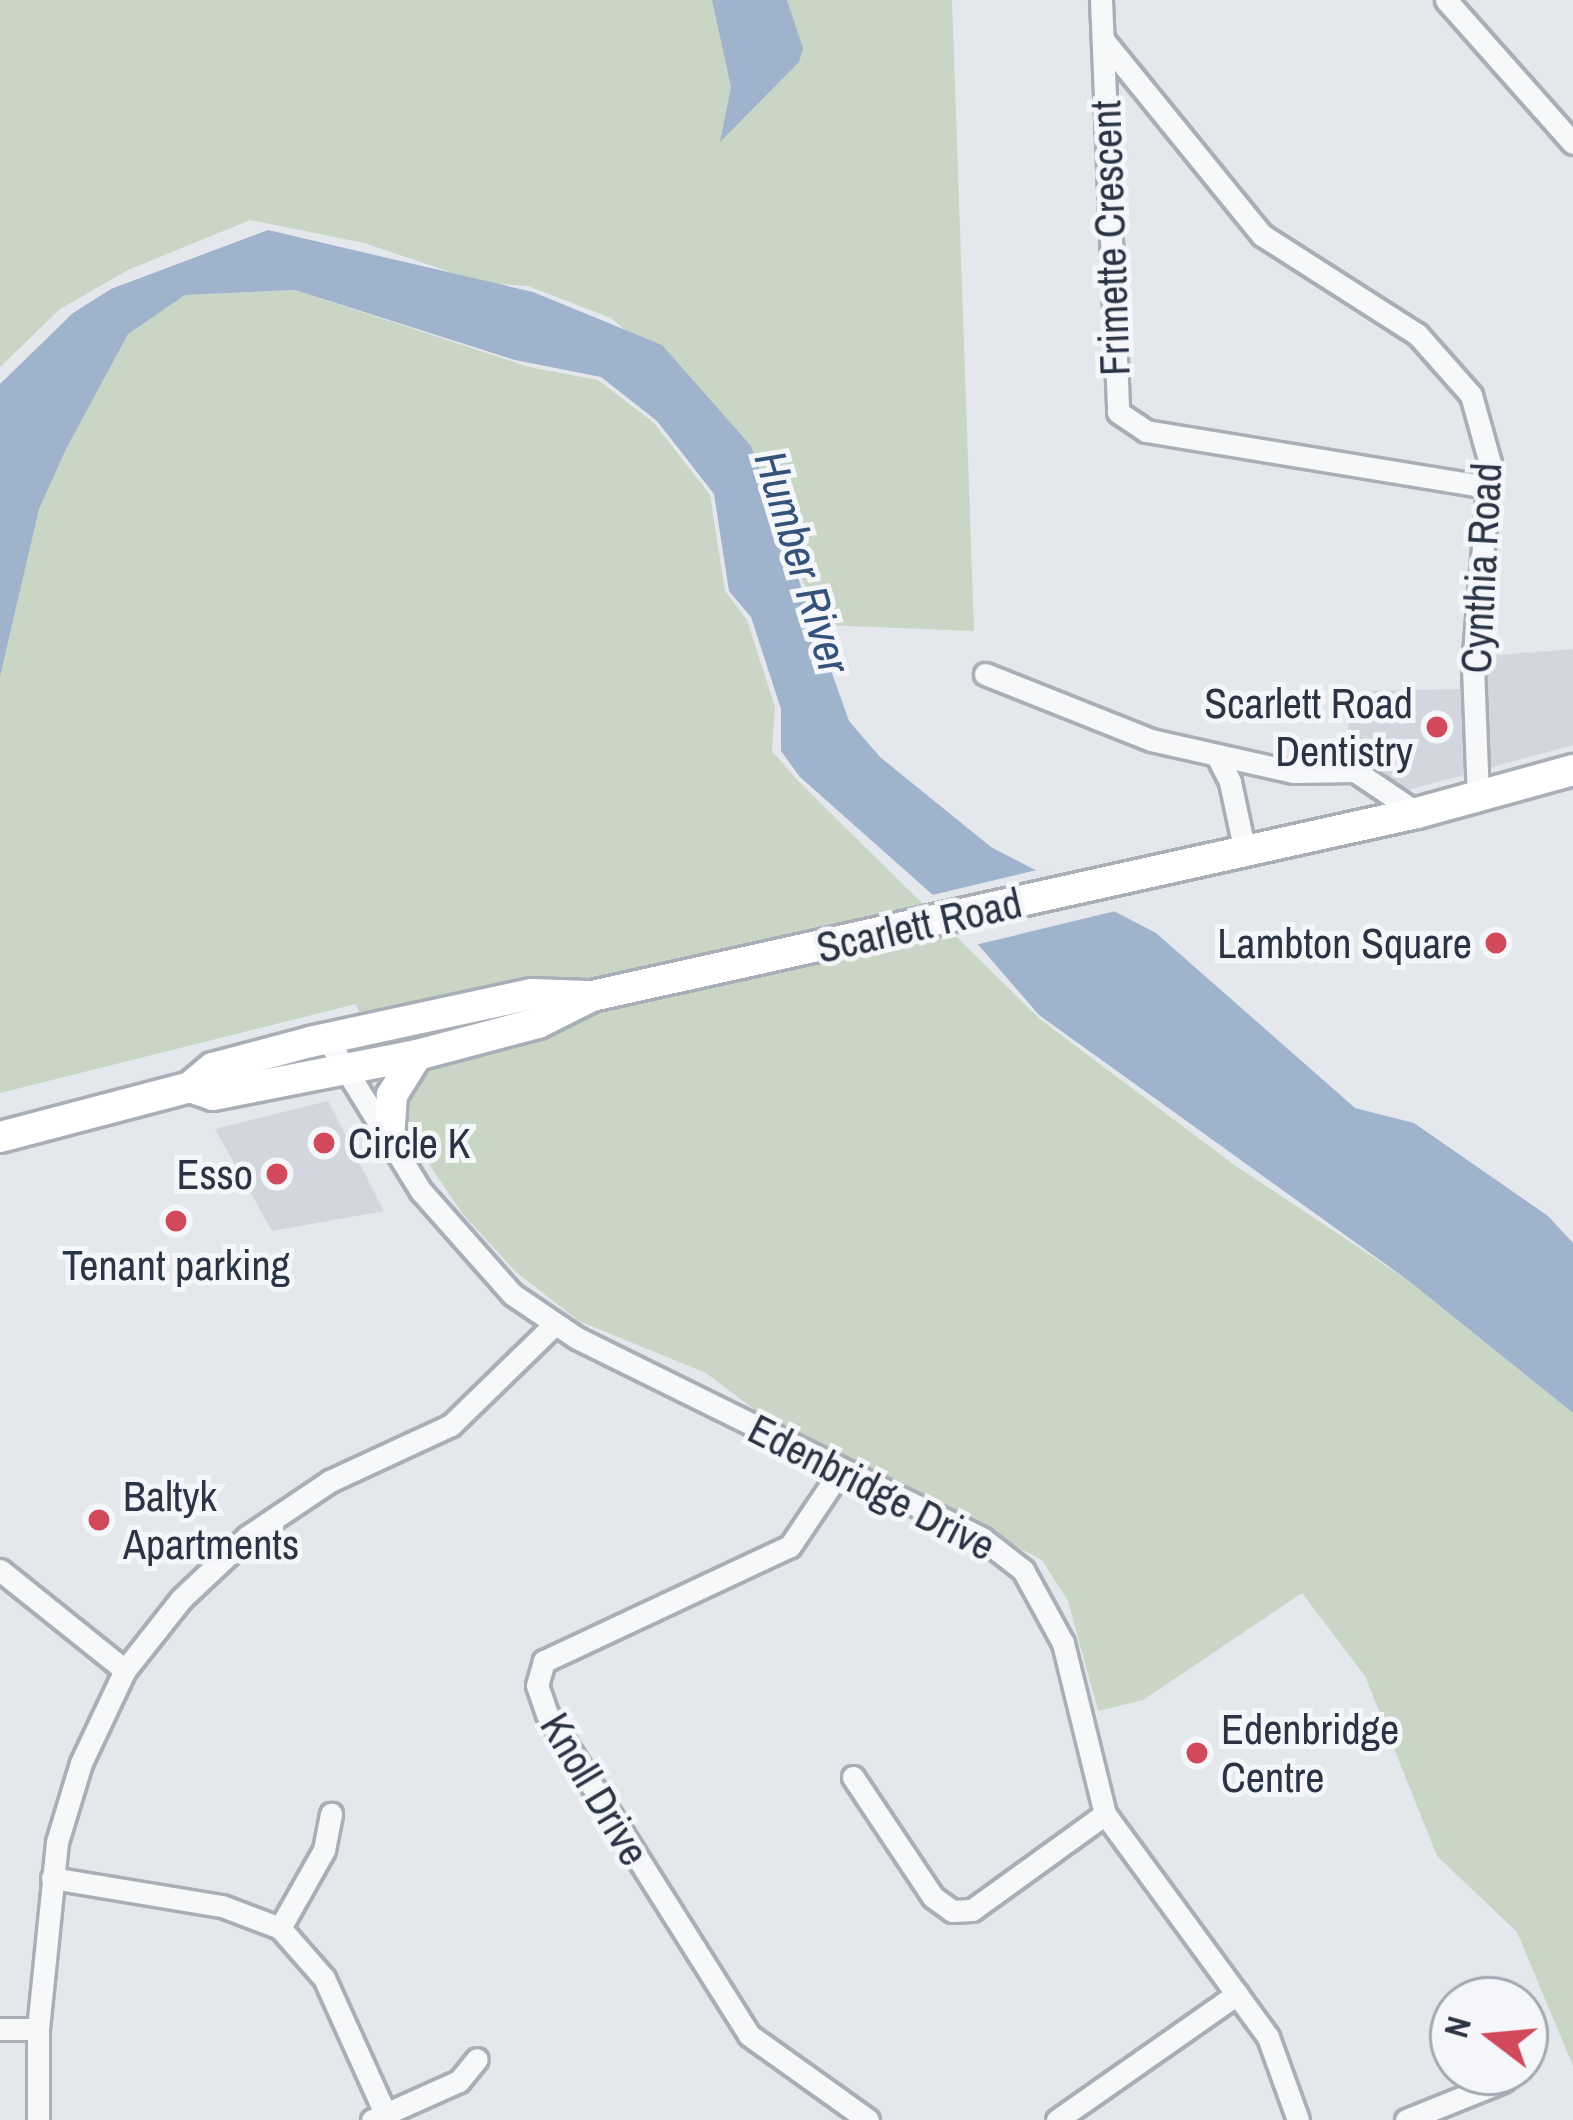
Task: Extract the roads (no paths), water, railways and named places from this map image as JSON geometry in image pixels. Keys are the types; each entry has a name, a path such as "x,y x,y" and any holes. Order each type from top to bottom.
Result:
{"main road":[{"name":"Scarlett Road","path":"190,1088 213,1095 417,1055 538,1023 592,997 1417,813 1488,795 1520,778 1573,770"},
{"name":"Scarlett Road","path":"1488,795 1523,798 1573,790"},
{"name":"Scarlett Road","path":"0,1137 190,1088 213,1068 327,1039 532,994 592,997"},
{"path":"389,1141 392,1095 417,1055"}],"street":[{"path":"1101,0 1105,42"},
{"path":"1446,0 1573,143"},
{"name":"Cynthia Road","path":"1105,42 1262,235 1417,334 1456,369 1484,424 1488,487 1473,667 1488,795"},
{"name":"Frimette Crescent","path":"1105,42 1114,384 1126,422 1488,487"},
{"path":"985,674 1121,731 1293,772 1355,771 1417,813"},
{"path":"1217,756 1231,782 1245,852"},
{"name":"Edenbridge Drive","path":"327,1039 389,1141 470,1253 554,1325 983,1539 1038,1588 1063,1643 1105,1814 1282,2061 1298,2120"},
{"path":"38,2120 38,2029 52,1878 81,1763 125,1670 181,1599 248,1536 330,1480 451,1425 554,1325"},
{"name":"Knoll Drive","path":"842,1470 790,1546 544,1661 537,1685 547,1714 749,2035 868,2120"},
{"path":"0,1570 125,1670"},
{"path":"853,1777 933,1897 963,1913 1105,1814"},
{"path":"280,1928 324,1850 331,1814"},
{"path":"52,1878 222,1906 280,1928 324,1978 382,2118 459,2081 477,2059"},
{"path":"1058,2120 1237,1994"},
{"path":"0,2029 38,2029"},
{"path":"1406,2120 1466,2096"}],"water":[{"path":"712,0 787,0 803,48 799,62 720,142 731,87"},
{"path":"268,230 533,292 662,345 751,446 849,721 880,757 991,847 1156,933 1355,1108 1414,1123 1548,1216 1573,1243 1573,1413 1409,1281 1039,1015 943,904 800,777 781,751 781,709 751,617 729,591 714,494 657,421 601,377 515,360 295,290 185,295 128,334 66,449 39,509 0,676 0,384 73,313 111,289"}],"place":[{"name":"Scarlett Road Dentistry","path":"1437,727"},
{"name":"Lambton Square","path":"1496,943"},
{"name":"Circle K","path":"324,1143"},
{"name":"Esso","path":"277,1174"},
{"name":"Tenant parking","path":"176,1221"},
{"name":"Baltyk Apartments","path":"99,1520"},
{"name":"Edenbridge Centre","path":"1197,1753"}],"water label":[{"name":"Humber River","path":"803,562"}]}
